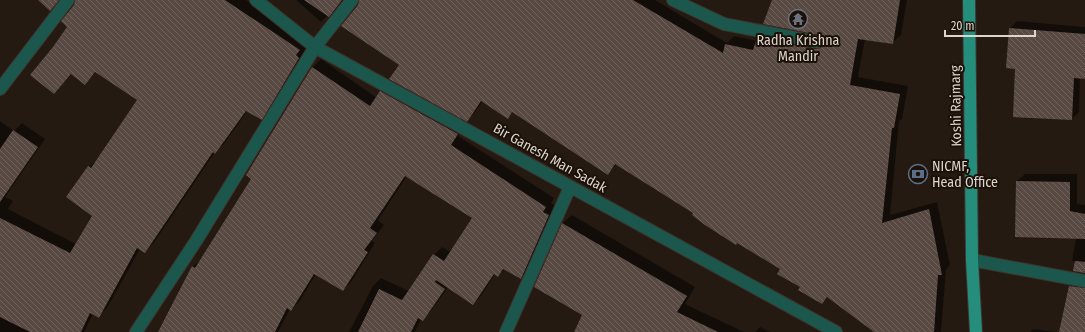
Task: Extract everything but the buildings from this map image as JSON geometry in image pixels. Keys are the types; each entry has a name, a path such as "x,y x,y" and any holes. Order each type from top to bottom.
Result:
{"main road":[{"name":"Koshi Rajmarg","path":"969,0 972,260 976,332"}],"street":[{"path":"0,89 68,0"},
{"name":"Bir Ganesh Man Sadak","path":"256,0 315,47 836,332"},
{"path":"136,332 196,241 315,47 352,0"},
{"path":"673,0 724,24 817,42"},
{"path":"506,332 570,187"},
{"path":"972,260 1085,281"}],"place":[{"name":"Radha Krishna Mandir","path":"798,19"},
{"name":"NICMF, Head Office","path":"918,174"}]}
